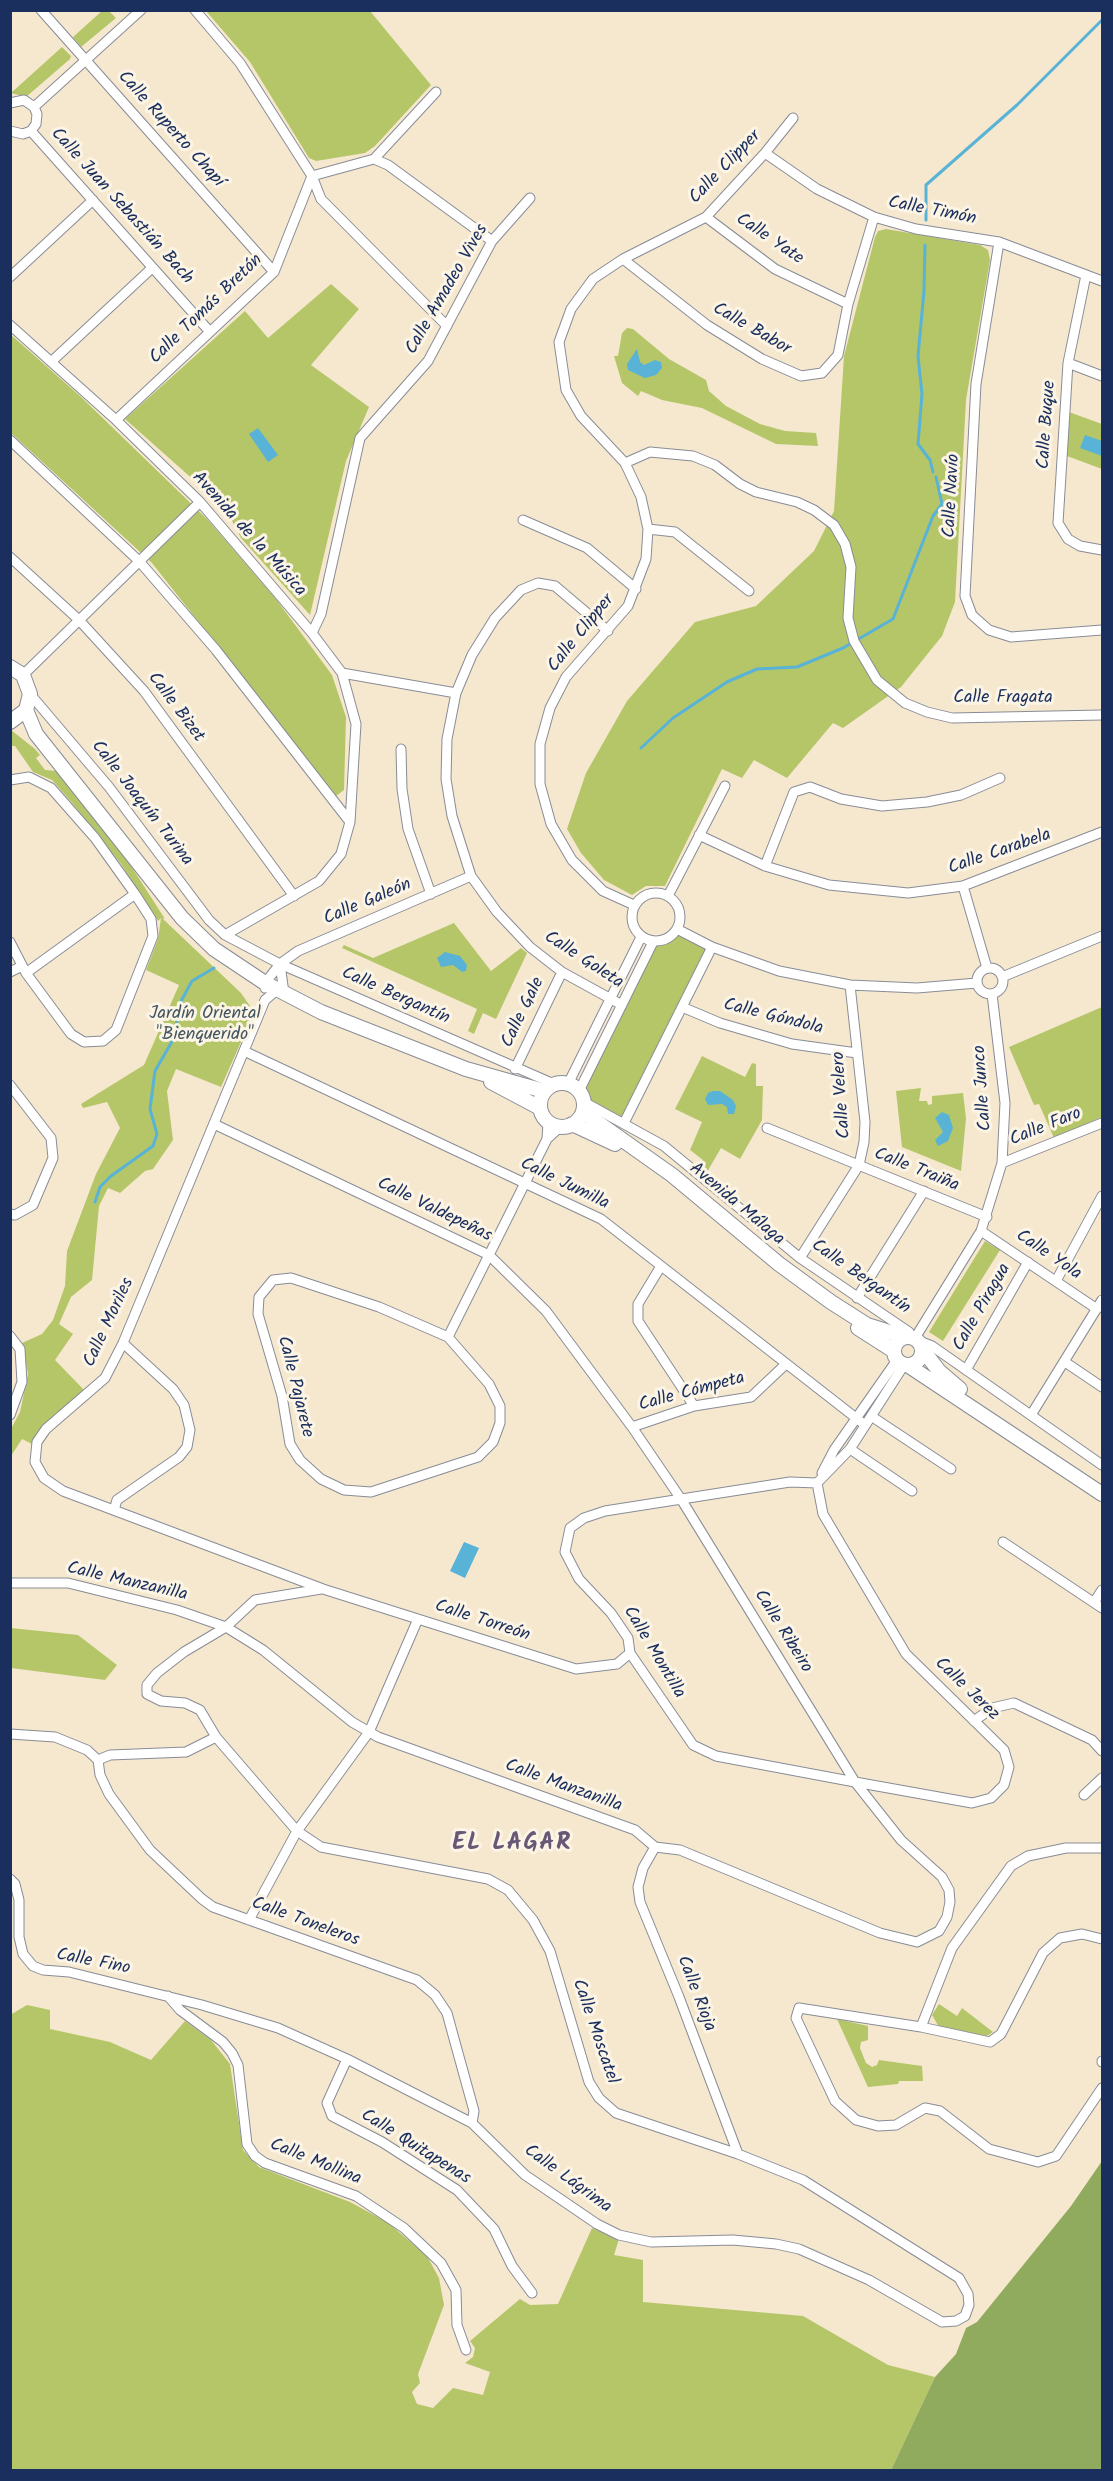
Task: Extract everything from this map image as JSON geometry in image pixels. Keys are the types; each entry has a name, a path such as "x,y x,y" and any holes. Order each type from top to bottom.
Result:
{"street":[{"name":"Calle Ruperto Chapí","path":"40,10 274,272"},
{"path":"34,106 141,10"},
{"path":"195,10 240,63 312,176 321,198 447,326"},
{"path":"312,176 374,159 436,92"},
{"path":"10,103 24,100 34,106 37,114 36,124 31,131 23,134 10,131"},
{"name":"Calle Clipper","path":"634,905 603,891 572,860 551,824 540,784 540,744 550,708 566,677 608,632 628,606 646,559 648,529 641,497 624,463 581,416 566,390 559,342 572,309 593,279 623,259 706,216 765,153 793,118"},
{"name":"Calle Juan Sebastián Bach","path":"31,131 210,332"},
{"name":"Calle Timón","path":"765,153 818,189 874,218 916,229 999,242 1102,281"},
{"path":"374,159 388,165 492,241"},
{"name":"Calle Tomás Bretón","path":"116,420 274,272 312,176"},
{"name":"Calle Amadeo Vives","path":"312,633 321,614 360,438 428,361 492,241 530,198"},
{"path":"10,277 93,200"},
{"name":"Calle Yate","path":"706,216 775,268 848,304"},
{"name":"Calle Babor","path":"623,259 707,325 762,359 801,376 822,373 838,355 848,304 874,218"},
{"name":"Calle Navío","path":"999,242 976,384 966,596 972,615 989,630 1011,637 1102,630"},
{"path":"51,362 152,268"},
{"name":"Calle Buque","path":"1086,275 1068,363 1058,523 1068,539 1074,543 1102,550"},
{"name":"Avenida de la Música","path":"10,325 116,420 200,502 312,633 342,674 356,724 350,822 341,854 319,881 225,935"},
{"path":"1068,363 1102,376"},
{"path":"10,440 139,561 216,650 350,822"},
{"name":"Calle Fragata","path":"624,463 650,452 693,456 715,465 740,484 756,492 797,502 814,510 834,525 845,544 852,567 848,618 854,641 877,680 905,703 927,712 952,718 1102,716"},
{"path":"200,502 79,620 17,671 30,694 26,710 36,734 182,918 214,949 276,988 321,1012 466,1069 540,1108 560,1125"},
{"path":"523,520 587,548 636,589"},
{"path":"648,529 675,532 749,591"},
{"name":"Calle Bizet","path":"10,557 79,620 144,691 294,896"},
{"name":"Calle Goleta","path":"608,632 555,586 538,583 521,590 495,618 472,655 456,693 447,739 446,779 452,816 471,876 497,912 530,947 562,972 622,1005"},
{"path":"342,674 456,693"},
{"name":"Calle Joaquín Turina","path":"30,694 109,787 209,920 225,935"},
{"path":"26,710 11,722 36,734"},
{"path":"401,749 402,789 408,829 431,894"},
{"path":"10,780 29,777 51,788 95,838 135,894 151,919 153,936 116,1030 103,1041 84,1042 71,1034 24,970 10,942"},
{"path":"765,866 794,792 810,787 842,799 882,806 927,802 961,795 1000,778"},
{"path":"668,896 724,786"},
{"name":"Calle Carabela","path":"699,835 765,866 829,885 908,893 963,886 1102,832"},
{"name":"Calle Galeón","path":"276,988 280,964 298,951 471,876"},
{"path":"963,886 987,968"},
{"path":"10,972 24,970 135,894"},
{"path":"649,894 668,896 676,903 680,914 677,929 670,937 653,942 641,937 632,921 634,905 649,894"},
{"path":"677,929 712,947 779,971 850,985 917,988 977,983"},
{"name":"Calle Bergantín","path":"225,935 280,964 569,1094 624,1122 664,1146 800,1258 857,1299 909,1332 914,1341 932,1346 1102,1466"},
{"path":"1002,977 1102,936"},
{"path":"448,1337 547,1139 560,1125 569,1094 610,999 641,937"},
{"path":"540,1108 569,1094 622,1005 653,942"},
{"path":"624,1122 712,947"},
{"path":"276,988 280,964"},
{"path":"987,968 995,969 1002,977 1002,986 992,994 984,993 977,983 978,975 987,968"},
{"name":"Calle Gale","path":"515,1069 562,972"},
{"name":"Calle Velero","path":"800,1258 859,1165 865,1122 850,985"},
{"name":"Calle Moriles","path":"276,988 265,999 123,1343 105,1378 46,1429 37,1442 35,1462 44,1478 63,1491 323,1589"},
{"name":"Calle Junco","path":"914,1341 981,1232 1002,1163 1005,1103 992,994"},
{"name":"Calle Góndola","path":"682,1007 720,1023 792,1044 857,1053"},
{"name":"Calle Jumilla","path":"244,1051 601,1219 865,1425"},
{"name":"Avenida Málaga","path":"466,1069 569,1094 794,1275 862,1326"},
{"path":"10,1085 51,1138 52,1158 33,1205 15,1215 10,1214"},
{"name":"Calle Valdepeñas","path":"214,1124 489,1255 546,1311 632,1427 681,1498"},
{"name":"Calle Faro","path":"1002,1163 1102,1124"},
{"name":"Avenida Málaga","path":"560,1125 605,1139 649,1165 759,1255 862,1326"},
{"name":"Calle Traiña","path":"766,1128 987,1218"},
{"path":"857,1299 924,1191"},
{"path":"1056,1281 1102,1196"},
{"name":"Calle Yola","path":"981,1232 1097,1309"},
{"name":"Calle Piragua","path":"966,1370 1028,1262"},
{"path":"660,1266 638,1304 638,1321 694,1406"},
{"name":"Calle Pajarete","path":"291,1278 379,1307 448,1337 489,1383 500,1406 500,1424 493,1442 478,1457 394,1486 371,1492 344,1490 321,1479 300,1460 290,1444 282,1396 258,1314 259,1296 273,1280 291,1278"},
{"path":"1031,1415 1102,1300"},
{"path":"862,1326 914,1341 939,1371 958,1388 1102,1487"},
{"path":"862,1326 901,1360 1102,1494"},
{"path":"10,1336 20,1349 22,1382 10,1415"},
{"path":"817,1483 850,1449 871,1416 901,1360 898,1342 914,1341"},
{"path":"817,1483 834,1450 855,1418 901,1360 921,1359 914,1341"},
{"path":"114,1510 117,1500 179,1457 187,1447 190,1430 184,1406 173,1389 123,1343"},
{"path":"1065,1362 1102,1387"},
{"name":"Calle Cómpeta","path":"632,1427 694,1406 751,1397 786,1365"},
{"path":"871,1416 951,1469"},
{"path":"850,1449 912,1491"},
{"name":"Calle Montilla","path":"817,1483 790,1482 605,1511 584,1518 570,1528 564,1552 579,1579 611,1613 628,1638 630,1653 693,1745 716,1756 855,1782"},
{"name":"Calle Jerez","path":"817,1483 823,1514 906,1654 1004,1750 1009,1767 1004,1785 991,1798 972,1803 855,1782"},
{"name":"Calle Ribeiro","path":"681,1498 855,1782"},
{"path":"1002,1542 1099,1605 1102,1590"},
{"name":"Calle Manzanilla","path":"10,1583 68,1583 177,1610 226,1626 263,1650 352,1722 369,1732 634,1830 655,1847 680,1850 880,1933 917,1942 930,1938 939,1931 947,1917 950,1902 949,1890 942,1877 901,1840 855,1782"},
{"path":"226,1626 255,1600 323,1589"},
{"name":"Calle Torreón","path":"323,1589 576,1669 617,1664 630,1653"},
{"path":"249,1920 297,1832 369,1732 418,1619"},
{"name":"Calle Moscatel","path":"226,1626 184,1652 157,1673 147,1685 147,1694 161,1701 185,1703 200,1710 216,1737 297,1832 321,1847 488,1879 508,1890 533,1920 550,1951 589,2082 599,2098 616,2113 738,2154 803,2180 946,2267 959,2278 968,2294 969,2305 965,2316"},
{"path":"974,1721 992,1708 1014,1703 1092,1740 1102,1751"},
{"path":"10,1734 55,1737 87,1750 98,1760 110,1755 186,1752 216,1737"},
{"name":"Calle Toneleros","path":"98,1760 100,1775 109,1794 150,1850 213,1907 417,1980 435,1995 447,2013 474,2111 472,2123"},
{"path":"1084,1795 1102,1778"},
{"name":"Calle Rioja","path":"655,1847 643,1868 638,1887 640,1902 679,1997 738,2154"},
{"path":"921,2027 952,1948 1011,1866 1028,1857 1066,1848 1102,1848"},
{"name":"Calle Fino","path":"10,1879 15,1884 19,1900 19,1937 23,1954 33,1966 43,1970 69,1972 168,1996"},
{"path":"1102,1939 1082,1934 1060,1938 1043,1953 1001,2034 990,2042 921,2027 799,2008 796,2018 835,2101 856,2120 878,2126 896,2125 925,2108 940,2111 989,2149 1038,2162 1056,2156 1102,2088"},
{"name":"Calle Lágrima","path":"168,1996 278,2028 347,2058 472,2123 525,2175 597,2224 619,2235 651,2242 733,2240 776,2244 799,2249 868,2280 942,2322 956,2321 965,2316"},
{"name":"Calle Mollina","path":"168,1996 180,2010 223,2042 235,2059 238,2065 247,2144 255,2156 265,2163 356,2196 404,2228 441,2263 456,2290 457,2325 466,2350"},
{"name":"Calle Quitapenas","path":"347,2058 327,2103 332,2116 382,2142 457,2190 494,2229 512,2266 532,2293"}],"green space":[{"path":"103,10 109,11 116,18 81,47 73,37"},
{"path":"206,11 370,11 431,85 375,146 365,153 316,161 309,158 250,62"},
{"path":"62,47 71,56 70,59 26,97 11,93"},
{"path":"886,229 980,245 988,250 990,260 966,400 955,602 942,636 901,687 843,728 833,723 787,778 754,760 742,778 722,769 665,886 646,886 632,895 604,880 581,853 567,829 586,773 627,701 695,622 756,606 814,551 834,511 844,356 875,237 878,231"},
{"path":"331,284 359,309 311,365 369,407 346,461 310,615 241,538 216,490 196,482 125,419 245,311 268,338"},
{"path":"627,328 633,329 669,359 706,380 709,391 726,406 760,424 785,431 816,433 818,446 776,444 702,408 662,400 641,391 638,396 622,383 614,356 618,356 622,333"},
{"path":"10,334 80,396 207,519 276,599 332,675 346,717 344,790 336,796 152,563 11,433"},
{"path":"1069,412 1102,424 1102,469 1067,456"},
{"name":"Jardín Oriental \"Bienquerido\"","path":"11,730 35,749 40,755 36,758 45,770 58,771 131,866 165,919 162,918 241,993 252,1009 249,1024 221,1087 176,1069 167,1091 173,1140 153,1169 145,1171 120,1193 108,1188 99,1206 92,1280 71,1297 59,1324 73,1334 55,1360 84,1390 44,1425 32,1444 22,1439 11,1456 11,1429 20,1412 28,1374 22,1343 42,1334 53,1320 65,1286 67,1251 96,1174 120,1128 107,1102 83,1108 81,1104 144,1065 179,985 146,970 158,939 161,918 158,921 121,864 73,804 52,780 33,772 15,746 11,746"},
{"path":"454,923 491,971 521,948 527,953 496,1019 483,1013 474,1034 468,1031 477,1009 342,948 344,945 373,958"},
{"path":"678,933 708,949 623,1119 586,1101 582,1091 655,945 668,941"},
{"path":"1102,1007 1102,1117 1054,1138 1039,1104 1034,1105 1009,1047"},
{"path":"702,1056 745,1077 752,1063 756,1064 756,1086 763,1086 762,1120 740,1159 721,1148 707,1172 699,1165 703,1160 690,1150 702,1122 675,1109"},
{"path":"921,1088 919,1101 927,1101 928,1105 932,1104 932,1096 963,1093 966,1118 961,1171 902,1147 896,1091"},
{"path":"985,1241 1000,1250 943,1341 929,1332"},
{"path":"11,1628 78,1635 117,1665 105,1680 11,1668"},
{"path":"939,2004 957,2016 962,2008 993,2032 987,2036 939,2027 932,2015"},
{"path":"27,2005 50,2010 50,2029 110,2042 151,2060 185,2021 211,2040 230,2064 243,2150 259,2167 350,2202 387,2222 427,2256 439,2278 444,2305 418,2374 420,2383 412,2392 417,2404 433,2408 453,2388 483,2395 490,2372 465,2363 473,2357 475,2348 470,2341 520,2299 530,2305 558,2304 592,2228 619,2239 614,2255 643,2260 643,2302 803,2316 888,2365 935,2377 891,2470 11,2470 10,2015"},
{"path":"837,2019 868,2026 868,2040 861,2042 860,2048 866,2063 872,2067 877,2065 879,2060 922,2066 923,2081 899,2081 898,2084 868,2087"},
{"path":"1102,2161 1102,2470 891,2470 935,2377 956,2354 966,2328 977,2322 1071,2206"}],"water":[{"path":"637,349 640,362 644,365 655,360 661,362 662,368 656,375 645,378 628,370 627,364"},
{"path":"258,428 278,455 268,462 249,434"},
{"path":"1085,435 1102,441 1102,456 1080,448"},
{"path":"445,952 460,956 467,965 466,971 462,972 453,965 441,967 437,958"},
{"path":"720,1091 733,1100 736,1106 734,1114 728,1114 727,1107 722,1104 708,1105 705,1099 708,1093"},
{"path":"942,1112 949,1115 953,1128 948,1141 938,1146 935,1140 943,1132 935,1118"},
{"path":"464,1542 479,1548 465,1578 450,1571"}],"waterway":[{"path":"926,220 926,185 1017,105 1102,20"},
{"path":"925,245 924,291 918,356 922,394 918,444 930,460 933,472"},
{"path":"641,748 673,718 727,682 757,669 797,667 843,648 893,619 933,516 942,504 936,477"},
{"path":"95,1202 100,1187 111,1176 153,1146 157,1134 150,1109 155,1071 174,1038 180,1003 192,981 214,968"}],"district":[{"name":"EL LAGAR","path":"512,1845"}]}
